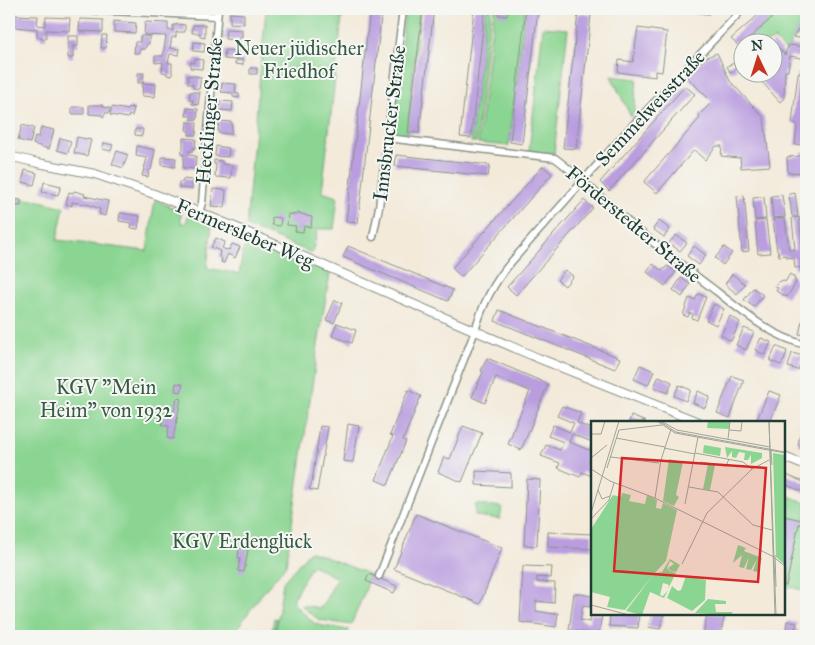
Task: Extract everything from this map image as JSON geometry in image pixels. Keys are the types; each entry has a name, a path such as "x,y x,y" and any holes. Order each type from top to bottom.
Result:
{"street":[{"path":"66,9 217,16"},
{"name":"Hecklinger Straße","path":"199,212 202,203 218,9"},
{"name":"Innsbrucker Straße","path":"373,237 379,208 403,9"},
{"name":"Semmelweisstraße","path":"475,331 486,299 498,278 512,261 629,129 740,10"},
{"name":"Förderstedter Straße","path":"387,138 555,158 583,180 632,225 749,317 777,335 806,345"},
{"name":"Fermersleber Weg","path":"9,156 104,177 147,191 565,370 695,421"},
{"path":"379,576 475,331"},
{"path":"785,457 806,466"}],"green space":[{"name":"Neuer jüdischer Friedhof","path":"266,9 343,9 322,192 338,197 334,229 318,229 312,253 246,226"},
{"path":"405,9 420,9 407,135 392,133"},
{"path":"486,9 491,9 476,142 471,142"},
{"path":"494,9 525,9 509,146 478,143"},
{"path":"782,9 806,9 806,15 786,51 782,47 782,32 756,32"},
{"path":"543,27 568,29 554,154 529,151"},
{"path":"611,76 637,79 634,113 631,117"},
{"path":"11,198 36,200 64,207 57,240 147,251 155,200 181,211 181,223 186,223 189,213 212,225 207,268 239,274 244,247 247,248 249,238 330,273 286,565 261,595 232,636 9,636 9,217"},
{"path":"786,495 806,503 806,521 785,516"},
{"path":"476,504 502,507 500,519 475,516"},
{"path":"799,524 806,525 806,591 786,586"},
{"path":"310,551 369,574 366,581 367,586 351,625 320,620 301,605 321,608 337,578 312,565 294,597 295,605 314,623 349,630 347,636 275,636 283,582"},
{"path":"274,618 277,619 274,636 237,636 246,627 272,631"}],"building":[{"path":"370,9 382,9 358,223 346,222"},
{"path":"423,9 434,9 419,133 408,132"},
{"path":"474,9 485,9 471,138 460,137"},
{"path":"499,9 508,9 507,16 498,15"},
{"path":"526,9 538,9 522,144 510,142"},
{"path":"709,9 709,14 671,10"},
{"path":"765,9 782,9 756,32 739,32"},
{"path":"230,13 244,14 244,24 230,23"},
{"path":"578,13 591,15 576,149 563,148"},
{"path":"13,15 38,16 37,25 45,26 46,17 70,18 69,31 46,30 46,39 41,39 41,37 37,37 37,29 13,27"},
{"path":"80,19 103,20 103,32 79,31"},
{"path":"114,21 136,23 135,33 114,32"},
{"path":"145,22 168,23 168,30 173,31 173,25 185,25 185,32 176,32 176,37 172,37 170,48 180,49 179,55 170,54 168,63 172,63 172,76 162,72 163,62 155,63 155,56 163,56 166,36 144,35"},
{"path":"193,25 205,25 205,38 200,37 200,33 192,33"},
{"path":"800,26 806,27 806,39 793,37"},
{"path":"638,28 667,32 662,72 655,71 655,77 618,72 619,60 633,62"},
{"path":"226,29 242,30 242,38 239,37 239,40 225,39"},
{"path":"102,35 107,35 106,48 101,48"},
{"path":"68,36 78,36 78,46 73,46 73,58 68,58"},
{"path":"140,36 149,36 149,44 147,44 145,49 140,49 140,53 134,53 135,42 140,42"},
{"path":"194,42 205,43 204,52 193,51"},
{"path":"789,45 806,47 806,59 790,56 788,71 785,71 784,98 780,102 762,82 782,82 782,52 785,55"},
{"path":"225,50 238,51 237,60 243,60 243,65 235,64 236,60 224,59"},
{"path":"717,53 730,81 764,118 770,166 741,168 740,157 721,156 722,146 716,146 705,160 694,150 657,193 644,182 712,102 686,76 707,57"},
{"path":"195,59 203,60 202,69 190,68 191,62 194,63"},
{"path":"732,64 732,71 730,72 727,66"},
{"path":"250,68 257,68 257,74 250,74"},
{"path":"138,73 144,73 143,83 138,83"},
{"path":"798,73 806,74 806,144 795,145 797,124 792,123"},
{"path":"188,75 201,77 199,89 193,88 193,84 188,84"},
{"path":"143,83 156,84 155,97 142,96"},
{"path":"222,83 236,84 235,93 239,94 239,98 233,97 233,93 221,92"},
{"path":"685,86 695,94 609,191 600,182"},
{"path":"190,92 200,92 198,105 192,104 193,100 189,100"},
{"path":"220,101 233,102 232,111 219,110"},
{"path":"9,103 15,103 14,122 11,121"},
{"path":"89,105 103,105 110,108 109,113 105,113 104,117 102,115 89,114"},
{"path":"72,107 84,107 84,114 72,114"},
{"path":"112,107 128,110 129,107 134,108 132,116 129,115 128,118 110,115"},
{"path":"187,108 198,109 197,120 191,120 191,116 186,116"},
{"path":"219,121 232,122 231,134 218,133"},
{"path":"187,122 197,123 196,135 189,135 189,131 186,130"},
{"path":"22,125 34,128 30,143 18,140"},
{"path":"41,127 54,130 49,149 33,144 35,136 39,137"},
{"path":"135,129 143,129 142,136 135,135"},
{"path":"77,137 91,140 87,156 74,153"},
{"path":"60,138 71,141 68,153 57,150"},
{"path":"183,138 196,139 195,148 193,148 193,151 189,151 189,155 196,156 195,169 183,168 184,155 181,154"},
{"path":"104,143 113,145 111,151 102,149"},
{"path":"137,146 155,150 148,177 142,176 147,158 136,156"},
{"path":"216,146 229,148 228,157 215,156"},
{"path":"117,151 128,155 123,168 112,164"},
{"path":"802,152 806,152 806,172 788,173 787,157 802,156"},
{"path":"396,155 490,165 488,176 395,166"},
{"path":"162,157 176,158 175,167 162,165"},
{"path":"214,160 222,161 222,164 232,165 231,178 215,177 216,164 214,164"},
{"path":"543,166 552,174 461,277 452,268"},
{"path":"25,170 37,173 34,185 22,182"},
{"path":"183,179 192,180 192,189 179,188 179,182 183,182"},
{"path":"44,182 61,186 58,195 42,192"},
{"path":"213,189 226,190 225,207 211,206"},
{"path":"74,191 85,194 84,196 108,201 105,216 99,214 100,209 90,205 72,202 72,206 66,204 69,192 73,193"},
{"path":"806,192 806,212 805,212 803,193"},
{"path":"795,193 798,216 792,216 789,194"},
{"path":"744,195 749,251 742,252 737,196"},
{"path":"782,195 785,217 773,218 771,196"},
{"path":"764,197 766,219 755,220 753,198"},
{"path":"12,199 21,200 21,206 11,205"},
{"path":"584,200 593,208 516,295 507,287"},
{"path":"120,213 140,216 138,229 131,228 132,223 119,221"},
{"path":"297,213 312,217 311,227 304,226 303,232 295,231 296,226 287,225 288,214 297,215"},
{"path":"272,217 281,218 280,226 272,225"},
{"path":"799,217 806,267 795,268 794,258 786,257 787,255 779,256 773,219 785,218 789,249 795,250 792,218"},
{"path":"766,220 770,253 758,254 755,221"},
{"path":"659,221 670,229 664,237 653,229"},
{"path":"676,235 687,243 680,251 669,243"},
{"path":"216,238 225,242 222,248 226,250 229,250 232,244 240,247 235,258 228,254 224,263 221,262 222,259 219,257 220,251 211,247"},
{"path":"348,246 453,290 448,301 343,257"},
{"path":"694,246 706,255 699,265 687,256"},
{"path":"724,247 732,253 723,265 715,258"},
{"path":"653,264 662,271 667,266 676,272 665,286 647,272"},
{"path":"565,270 573,276 565,286 557,280"},
{"path":"732,274 745,284 737,294 725,284"},
{"path":"790,274 794,277 796,283 787,297 776,291 778,288 775,287 779,281 785,282"},
{"path":"681,278 690,284 682,297 673,290"},
{"path":"753,288 763,295 754,307 744,300"},
{"path":"698,294 706,297 697,320 692,318 693,314 690,313 688,317 683,315 689,298 695,300"},
{"path":"335,300 342,303 334,323 326,320"},
{"path":"714,304 724,309 716,325 706,320"},
{"path":"499,310 620,358 615,369 495,321"},
{"path":"730,316 740,322 731,341 721,335"},
{"path":"802,321 806,322 806,335 799,334"},
{"path":"337,323 356,330 352,343 332,336"},
{"path":"744,328 754,332 746,350 736,345"},
{"path":"761,338 771,342 765,355 755,350"},
{"path":"776,346 787,351 781,365 770,361"},
{"path":"792,353 803,356 798,370 788,367"},
{"path":"487,358 548,384 521,450 508,444 530,391 496,377 485,403 472,397"},
{"path":"640,365 654,371 648,385 634,379"},
{"path":"659,376 672,382 668,393 654,387"},
{"path":"732,376 744,380 730,418 717,413"},
{"path":"176,383 183,384 181,392 175,391"},
{"path":"679,385 691,390 686,401 674,396"},
{"path":"408,390 421,396 403,440 406,441 388,485 376,480 393,436 390,435"},
{"path":"698,391 710,397 705,408 693,403"},
{"path":"769,391 781,395 770,421 756,421"},
{"path":"177,398 181,399 173,439 167,438 169,426 162,425 165,414 173,415"},
{"path":"562,406 581,413 577,423 591,429 591,442 572,434 569,442 589,450 591,445 589,462 591,463 591,476 582,472 580,477 558,468 560,463 541,456 546,445 560,450 564,442 548,436 553,425 570,432 574,423 557,416"},
{"path":"806,409 806,446 798,445"},
{"path":"631,416 644,421 629,421"},
{"path":"348,424 359,426 353,462 343,461"},
{"path":"320,426 328,427 317,491 309,489 312,482"},
{"path":"463,426 482,433 462,482 438,472 444,457 450,459"},
{"path":"476,471 511,473 511,487 476,485"},
{"path":"785,474 806,483 806,493 785,484"},
{"path":"527,479 540,480 537,546 524,545"},
{"path":"416,514 502,548 480,604 394,569"},
{"path":"785,516 806,521 806,525 799,524 786,586"},
{"path":"548,532 591,534 591,549 548,547"},
{"path":"239,548 248,550 244,572 238,571"},
{"path":"523,566 552,567 551,578 537,577 537,582 555,583 554,603 536,601 536,611 558,613 556,627 520,622"},
{"path":"369,574 397,586 394,593 366,581"},
{"path":"574,593 591,596 591,607 583,605 580,620 590,622 591,614 602,615 599,634 569,630"},
{"path":"610,615 639,615 638,628 609,626"},
{"path":"652,615 664,615 660,629 648,627"},
{"path":"707,615 725,615 720,636 703,636"},
{"path":"787,621 797,623 795,629 798,629 797,632 801,633 801,636 785,636"}],"park label":[{"name":"KGV \"Mein Heim\" von 1932","path":"106,398"},
{"name":"KGV Erdenglück","path":"242,541"}]}
